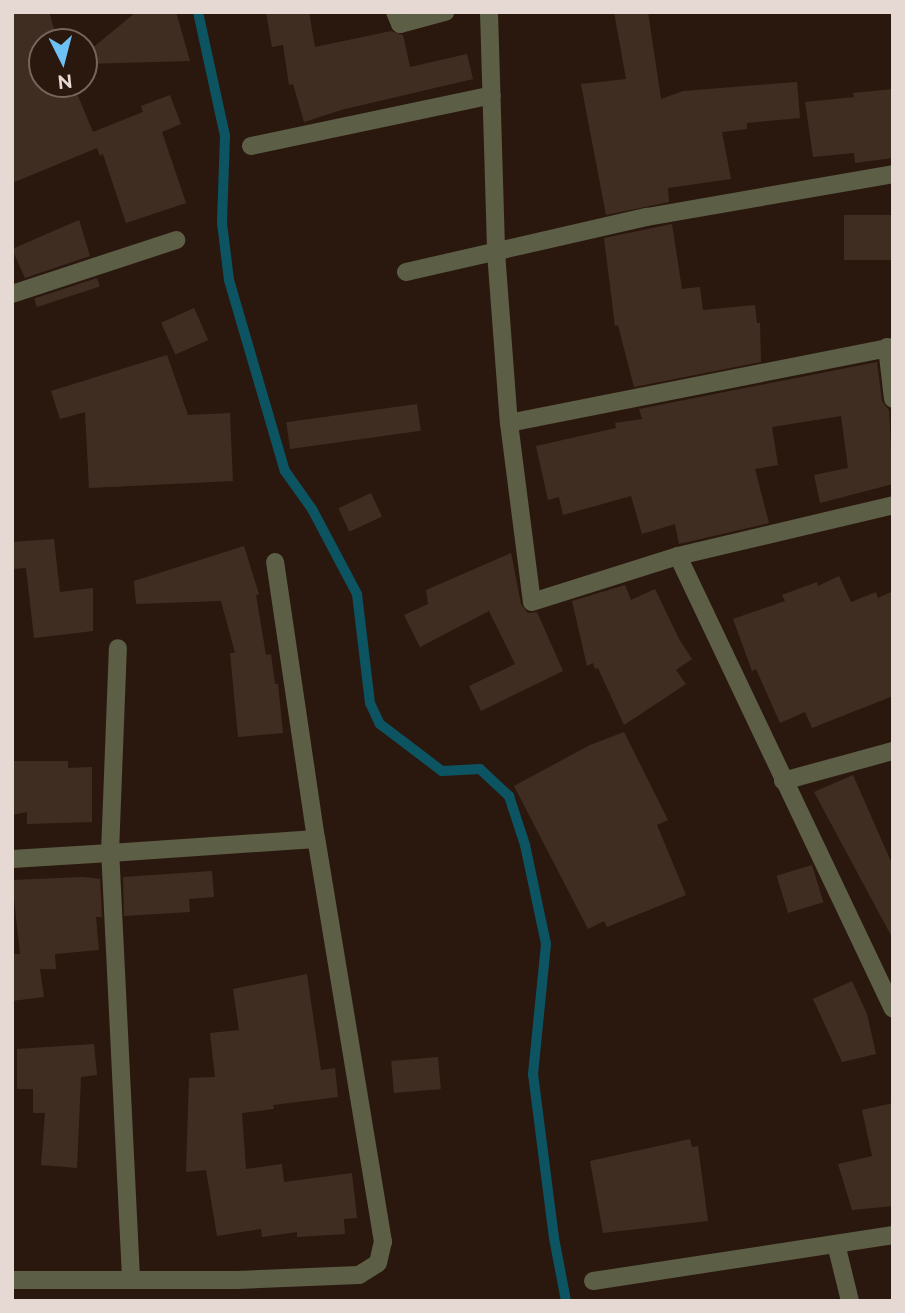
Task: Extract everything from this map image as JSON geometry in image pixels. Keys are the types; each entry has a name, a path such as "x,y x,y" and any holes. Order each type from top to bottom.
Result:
{"street":[{"path":"395,12 400,24 445,12"},
{"path":"489,12 496,251 509,423 532,602 678,556 893,505"},
{"path":"251,146 492,95"},
{"path":"406,272 647,217 893,174"},
{"path":"12,294 176,240"},
{"path":"509,423 890,347 893,399"},
{"path":"678,556 893,1009"},
{"path":"12,1280 237,1280 359,1275 378,1263 383,1242 316,839 275,562"},
{"path":"118,648 110,853 131,1278"},
{"path":"783,781 893,751"},
{"path":"12,859 316,839"},
{"path":"593,1281 893,1236"},
{"path":"836,1244 850,1301"}],"building":[{"path":"12,12 49,12 54,28 28,28 28,98 79,98 93,132 143,112 141,106 170,95 181,124 162,132 186,203 126,223 103,154 100,156 97,148 12,183"},
{"path":"136,12 176,12 190,61 98,64 98,43"},
{"path":"266,12 309,12 315,47 391,31 403,35 410,67 467,54 473,79 341,110 304,122 293,84 289,85 283,45 272,47"},
{"path":"614,12 648,12 661,99 683,91 797,82 800,118 747,123 747,129 722,132 731,179 668,188 669,202 606,215 581,84 626,79"},
{"path":"893,89 893,158 855,163 854,153 813,157 805,102 854,97 853,93"},
{"path":"844,215 893,215 893,260 844,260"},
{"path":"79,220 90,256 25,278 12,249"},
{"path":"672,224 682,289 700,287 703,310 755,305 757,323 760,323 761,362 634,387 618,325 615,326 604,238"},
{"path":"97,278 100,287 37,307 34,298"},
{"path":"194,308 208,340 175,355 161,323"},
{"path":"167,355 188,415 230,413 233,481 89,488 85,412 60,419 51,391"},
{"path":"877,362 882,401 889,410 893,484 820,503 814,475 848,468 841,416 772,427 778,465 755,469 769,523 679,544 675,524 642,534 631,496 563,515 559,497 548,500 536,446 616,428 615,423 642,419 639,409"},
{"path":"417,404 421,431 290,449 286,422"},
{"path":"371,493 382,517 349,532 338,508"},
{"path":"54,539 60,592 93,588 93,631 34,638 26,568 12,569 12,542"},
{"path":"244,546 259,594 256,595 266,655 271,654 275,684 278,684 283,733 238,737 230,653 235,653 221,601 136,604 134,581"},
{"path":"511,553 521,604 528,613 537,612 563,671 481,711 469,686 515,664 489,611 420,647 404,615 428,604 426,590"},
{"path":"839,576 851,602 876,592 878,598 893,591 893,696 812,728 805,712 780,723 756,669 752,671 733,619 785,601 782,595 817,582 818,586"},
{"path":"625,585 631,600 655,589 679,639 692,659 676,670 686,684 624,725 598,668 595,669 593,663 587,666 572,601"},
{"path":"624,732 668,820 657,825 686,895 607,927 604,921 588,929 514,786 590,745"},
{"path":"12,761 68,761 68,768 92,767 92,822 27,824 27,812 12,815"},
{"path":"853,775 893,866 893,939 814,792"},
{"path":"812,865 823,902 788,913 777,876"},
{"path":"212,871 214,897 189,899 190,912 124,916 123,877"},
{"path":"83,877 100,879 102,917 96,917 99,950 55,954 56,969 40,969 44,997 12,1001 12,954 20,954 12,880"},
{"path":"307,974 321,1070 335,1068 338,1097 273,1105 274,1109 242,1113 246,1169 282,1164 284,1182 352,1173 357,1218 344,1219 345,1234 297,1237 297,1232 262,1237 261,1229 217,1236 206,1170 186,1172 189,1078 215,1077 210,1033 239,1030 233,989"},
{"path":"852,981 867,1014 876,1054 842,1062 813,999"},
{"path":"94,1044 97,1075 81,1077 77,1168 41,1165 45,1113 33,1113 33,1089 17,1089 17,1049"},
{"path":"438,1057 441,1089 394,1093 391,1061"},
{"path":"893,1103 893,1206 852,1210 838,1164 872,1156 862,1110"},
{"path":"690,1139 692,1147 698,1146 708,1221 603,1233 590,1161"}],"waterway":[{"path":"198,12 225,136 222,223 229,280 285,471 312,509 357,594 370,703 380,724 442,771 480,769 509,796 525,845 546,944 533,1074 554,1238 566,1301"}]}
